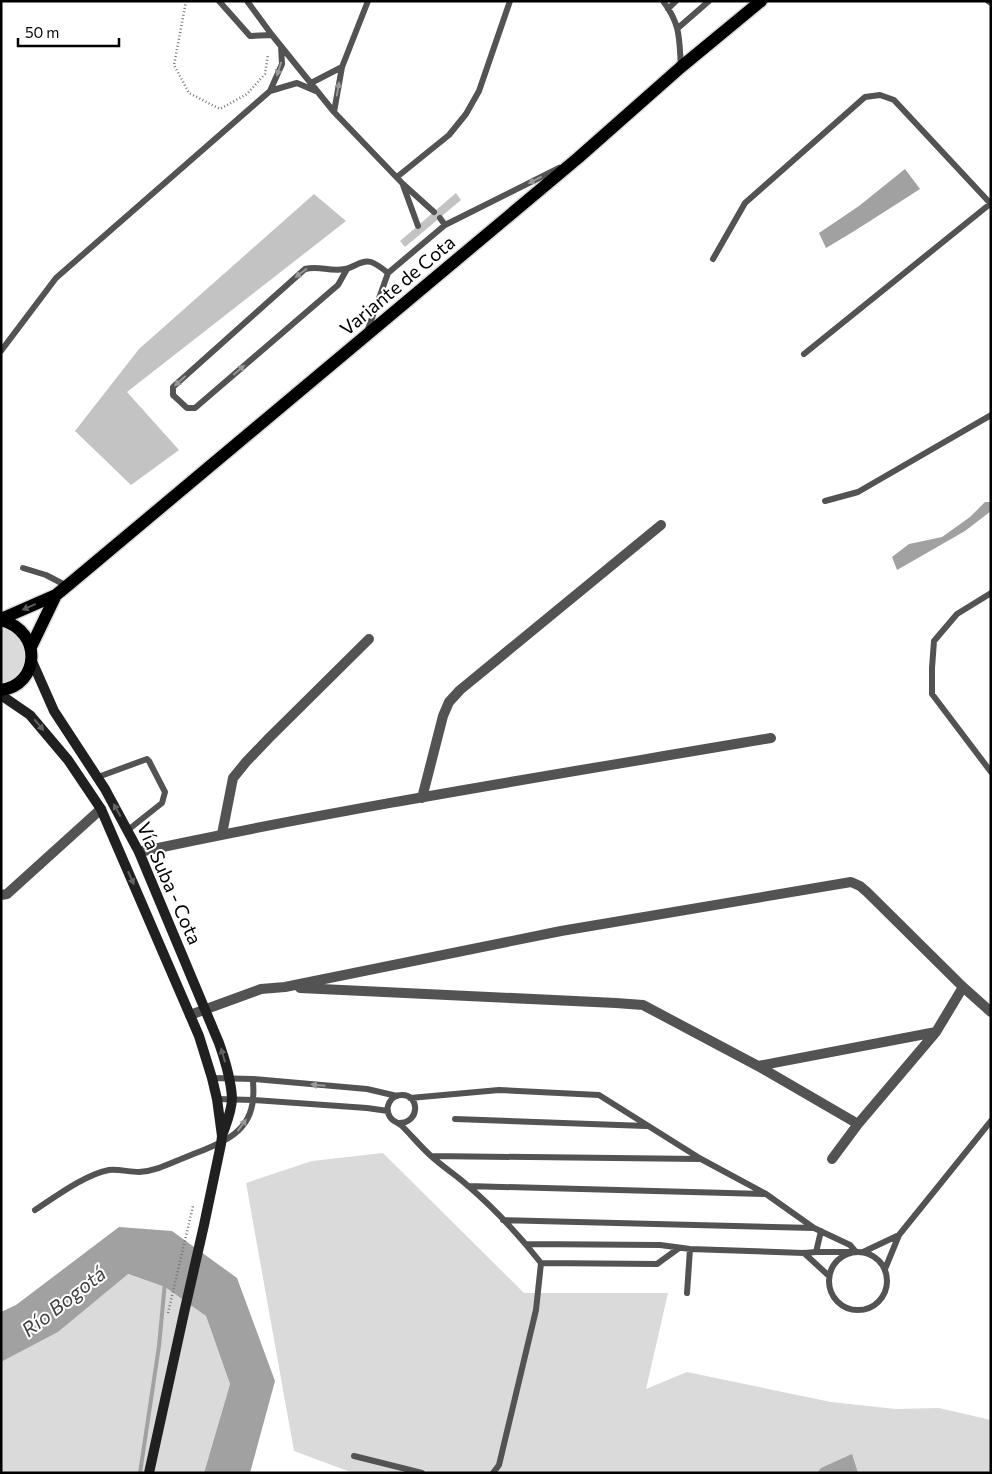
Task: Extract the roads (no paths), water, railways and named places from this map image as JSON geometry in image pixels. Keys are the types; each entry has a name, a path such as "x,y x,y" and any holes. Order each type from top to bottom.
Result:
{"main road":[{"name":"Variante de Cota","path":"1,619 56,595 578,158 681,67 760,1"},
{"name":"Variante de Cota","path":"1,690 15,685 28,670 31,653 56,595"},
{"path":"1,619 11,622 20,628 27,637 31,653"},
{"name":"Vía Suba - Cota","path":"31,653 54,710 98,777 139,852 220,1043 232,1098 230,1115 221,1140 149,1473"},
{"name":"Vía Suba - Cota","path":"1,695 30,715 68,760 101,809 199,1036 212,1078 221,1140"}],"street":[{"path":"422,798 443,716 454,696 661,525"},
{"path":"222,834 233,778 269,738 369,639"},
{"path":"139,852 222,834 770,738"},
{"path":"1,895 7,894 101,809"},
{"path":"190,1015 261,989 285,987 561,931 851,882 867,892 963,987 991,1012"},
{"path":"285,987 606,1002 643,1006 758,1066 858,1124"},
{"path":"832,1159 858,1124 936,1032 963,987"},
{"path":"758,1066 936,1032"}],"lane":[{"path":"219,1 250,36 272,35"},
{"path":"248,1 272,35 334,112 403,184 434,212"},
{"path":"334,112 342,67 368,1"},
{"path":"397,177 449,135 466,114 479,91 510,1"},
{"path":"663,1 678,28 681,67"},
{"path":"668,9 676,1"},
{"path":"678,28 709,1"},
{"path":"270,91 282,64 281,45"},
{"path":"311,83 342,67"},
{"path":"1,351 56,278 270,91 297,82 318,92"},
{"path":"713,259 745,203 864,97 880,95 894,100 990,204 804,354"},
{"path":"365,336 388,273 445,225 578,158"},
{"path":"403,184 418,226"},
{"path":"440,218 445,225"},
{"path":"421,234 426,241"},
{"path":"347,269 338,285 195,408 187,408 173,395 173,387 305,269 314,266 330,271 347,269 364,261 371,262 388,273"},
{"path":"824,501 858,492 991,415"},
{"path":"23,568 46,575 67,586"},
{"path":"991,593 957,614 934,641 932,668 932,694 991,772"},
{"path":"98,777 147,759 149,760 166,792 165,797 162,803 128,830"},
{"path":"212,1078 252,1079 367,1089 410,1098 499,1090 599,1095 701,1159 766,1194 817,1229 850,1245 859,1252"},
{"path":"35,1210 79,1182 108,1170 138,1172 151,1170 233,1136 243,1126 250,1114 253,1100 252,1079"},
{"path":"398,1096 394,1097 389,1104 388,1111 392,1119 399,1123 431,1156 468,1186 526,1244 541,1263 536,1310 499,1465 493,1473"},
{"path":"216,1099 232,1098 388,1111"},
{"path":"399,1123 408,1122 414,1115 415,1106 410,1098"},
{"path":"455,1119 647,1126"},
{"path":"885,1269 899,1235 991,1121"},
{"path":"431,1156 701,1159"},
{"path":"468,1186 766,1194"},
{"path":"503,1220 817,1229"},
{"path":"816,1252 817,1229"},
{"path":"526,1244 660,1245 690,1249 804,1253 859,1252 873,1256 880,1261 888,1279 887,1290 882,1299 874,1306 854,1311 843,1307 835,1300 830,1291 829,1276 831,1270 837,1261 845,1255 859,1252 899,1235"},
{"path":"541,1263 658,1264 679,1248"},
{"path":"687,1293 690,1249"},
{"path":"804,1253 829,1276"},
{"path":"354,1456 422,1473"}],"water":[{"path":"905,169 920,189 826,248 819,233 859,206"},
{"path":"985,502 991,502 991,511 965,531 897,570 892,557 909,544 942,537 970,517"},
{"name":"Río Bogotá","path":"119,1227 172,1231 237,1278 275,1381 250,1473 204,1473 230,1384 206,1316 165,1287 128,1274 58,1332 1,1362 1,1312 16,1305"},
{"path":"852,1454 858,1473 817,1473 821,1468"}],"waterway":[{"path":"140,1473 159,1346 165,1282"}]}
